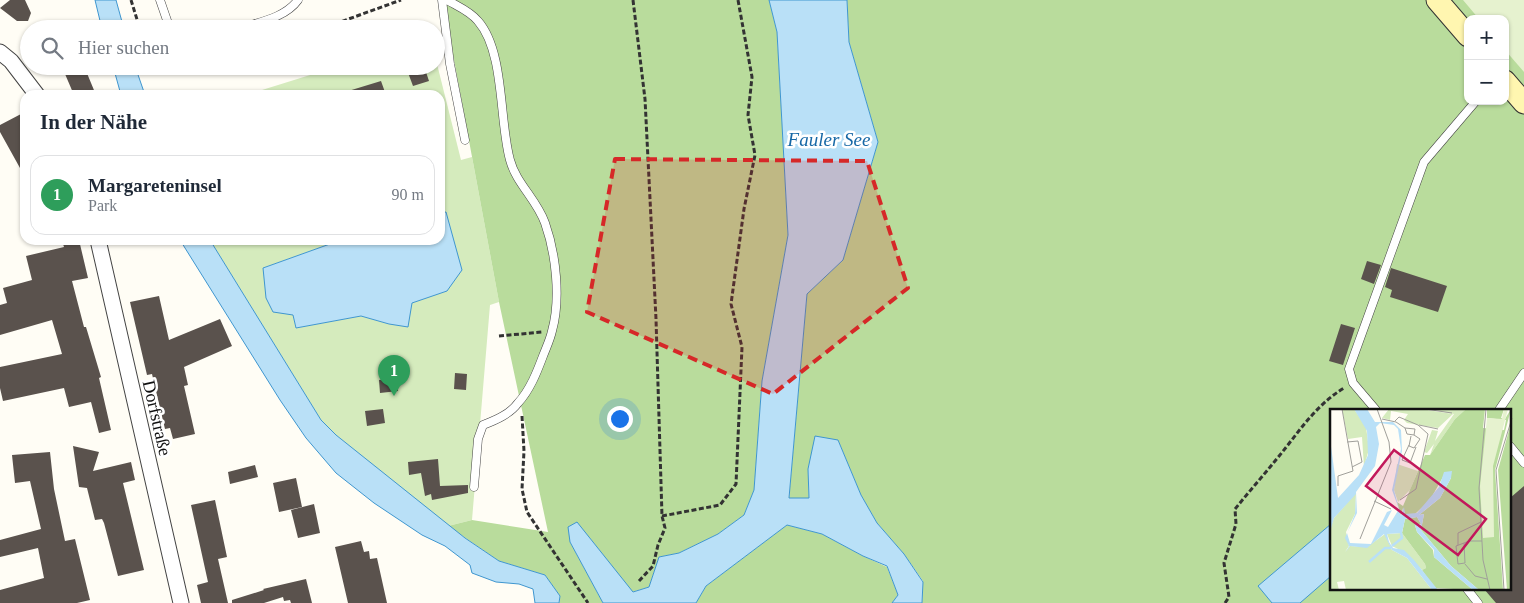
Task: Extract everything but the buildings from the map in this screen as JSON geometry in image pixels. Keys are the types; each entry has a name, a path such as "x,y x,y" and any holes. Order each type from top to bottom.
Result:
{"street":[{"path":"1437,0 1464,31"},
{"path":"0,52 11,61 20,73"},
{"path":"21,75 32,90"},
{"path":"1509,86 1524,103"},
{"name":"Dorfstraße","path":"99,245 181,603"}],"lane":[{"path":"160,0 167,20"},
{"path":"265,20 290,9 298,0"},
{"path":"442,0 444,20"},
{"path":"446,0 479,21 489,39 498,75 510,161 517,177 544,221 551,244 556,282 556,306 552,331 537,373 518,404 501,417 483,425 478,439 474,487"},
{"path":"445,24 450,64 465,140"},
{"path":"1375,409 1353,383 1349,369 1424,162 1473,105"},
{"path":"1500,409 1524,373"},
{"path":"1512,448 1524,463"},
{"path":"1468,590 1478,603"}],"path":[{"path":"131,0 137,20"},
{"path":"346,20 401,0"},
{"path":"633,0 645,99 656,319 662,516 665,528 658,545 653,566 639,581"},
{"path":"662,516 720,504 736,484 742,347 731,304 744,209 755,155 748,115 752,78 738,0"},
{"path":"499,336 552,331"},
{"path":"1225,603 1228,597 1224,564 1236,524 1235,509 1305,423 1329,397 1353,383"},
{"path":"521,400 524,451 522,489 527,512 588,603"}],"highlighted area":[{"path":"615,159 867,161 908,288 773,394 587,312"}],"green space":[{"path":"441,0 769,0 777,32 788,235 762,381 754,490 744,515 718,534 679,553 659,557 649,587 632,592 589,537 570,542 603,603 559,603 560,596 545,575 499,561 448,526 472,520 548,532 499,302 446,17"},
{"path":"847,0 1524,0 1524,603 922,603 923,581 904,554 877,523 861,495 838,440 808,469 809,498 789,498 807,294 843,260 878,142 849,42"},
{"path":"1463,0 1524,0 1524,72 1509,55 1509,15 1476,15"},
{"path":"310,75 440,75 444,90 262,90"},
{"path":"445,96 461,160 472,157 499,302 490,305 472,520 448,526 336,435 321,420 213,245 327,245 263,268 293,315 296,328 361,316 389,324 412,303 447,291"},
{"path":"787,525 822,534 887,567 898,595 892,603 696,603 706,586"}],"water":[{"path":"95,0 116,0 122,20 100,20"},
{"name":"Fauler See","path":"769,0 847,0 849,42 878,142 843,260 807,294 789,498 809,498 808,469 815,436 838,440 861,495 877,523 904,554 923,582 922,603 892,603 898,595 887,566 863,556 822,534 787,525 706,586 696,603 603,603 570,542 568,527 577,522 633,592 649,587 659,557 679,553 718,534 744,515 754,490 762,381 788,235 777,32"},
{"path":"115,75 138,75 143,90 120,90"},
{"path":"445,212 462,270 447,291 412,303 408,327 361,316 296,328 293,315 273,312 266,298 263,268 327,245 445,245"},
{"path":"183,245 213,245 321,420 336,435 465,538 499,561 545,575 560,596 559,603 535,603 533,589 519,584 496,582 472,573 470,565 445,546 422,535 374,503 336,473 306,438 280,400"},
{"path":"1330,525 1330,577 1300,603 1272,603 1258,586"}],"place":[{"name":"Margareteninsel","path":"394,396"}]}
